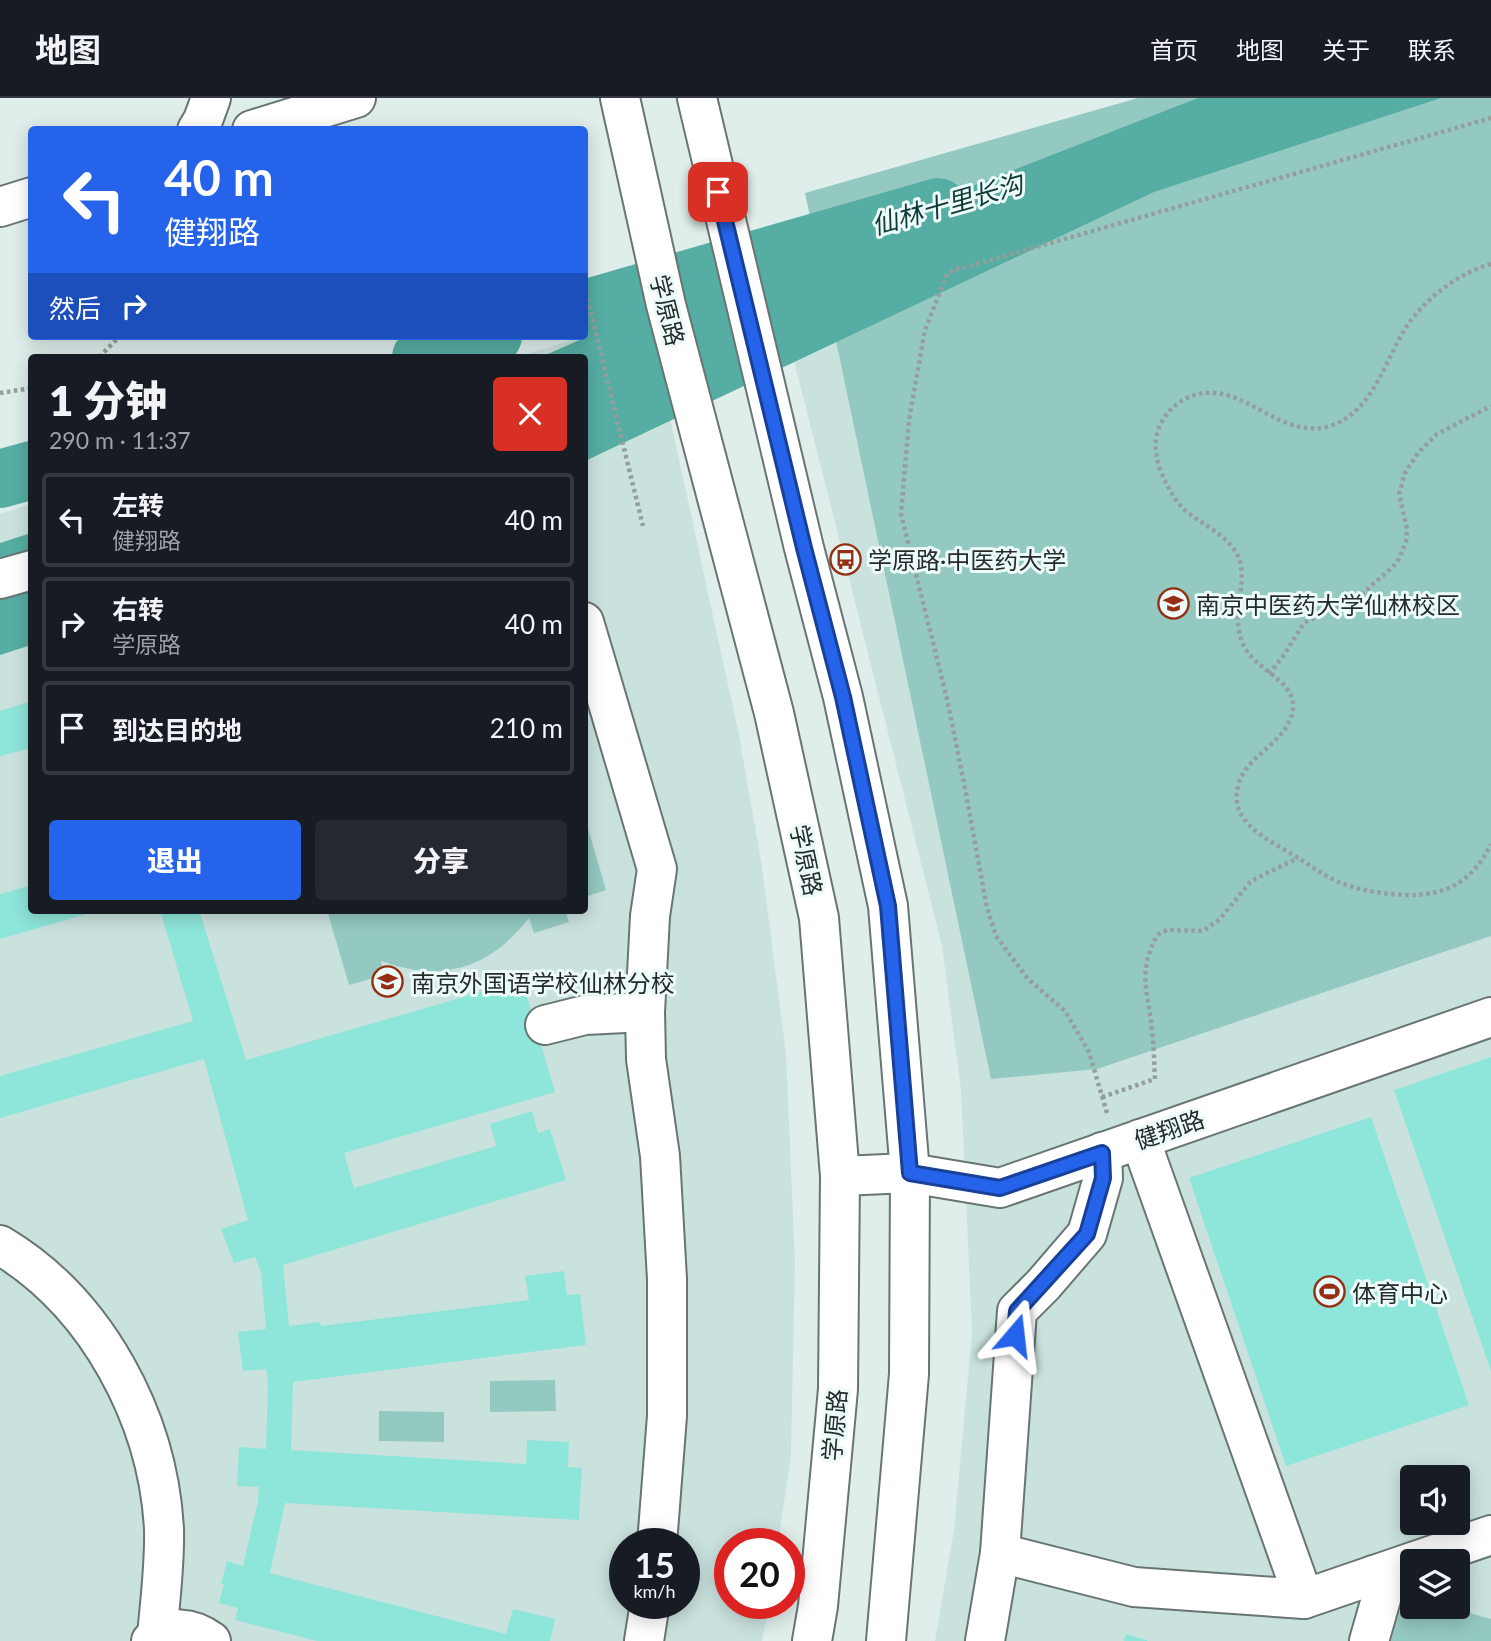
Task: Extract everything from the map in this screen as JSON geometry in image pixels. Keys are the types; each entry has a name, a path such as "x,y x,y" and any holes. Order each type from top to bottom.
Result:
{"street":[{"path":"199,126 211,98"},
{"path":"265,126 356,98"},
{"name":"学原路","path":"620,98 666,306 774,713 819,918 840,1176 838,1389 813,1641"},
{"path":"697,98 804,548 843,697 888,906 910,1173 909,1374 886,1641"},
{"path":"0,207 28,198"},
{"path":"0,579 28,570"},
{"path":"588,636 657,869 650,916 645,1012 646,1059 660,1156 667,1279 667,1416 658,1528"},
{"path":"545,1025 585,1015 645,1012"},
{"name":"健翔路","path":"840,1176 910,1173 1000,1188 1491,1017"},
{"path":"985,1641 1000,1553 1017,1311 1087,1234 1103,1178 1120,1147"},
{"path":"1120,1147 1304,1599"},
{"path":"0,1245 43,1277 73,1306 106,1350 138,1411 160,1490 164,1531 163,1572 154,1638"},
{"path":"1449,1549 1491,1535"},
{"path":"1000,1553 1134,1587 1304,1599 1400,1566"},
{"path":"1369,1641 1383,1592 1374,1575"},
{"path":"644,1641 647,1619"},
{"path":"154,1638 170,1630 185,1629 200,1633 211,1641"}],"path":[{"path":"1120,1147 1089,1052 1065,1011 1028,979 996,936 987,908 949,711 901,514 909,420 925,330 948,272 1491,118"},
{"path":"1491,264 1460,277 1420,309 1405,330 1372,390 1357,411 1344,420 1329,426 1298,428 1245,401 1223,393 1209,392 1182,400 1171,409 1156,436 1155,452 1165,483 1181,506 1231,545 1238,556 1242,577 1238,618 1242,644 1253,660 1280,680 1291,693 1293,701 1292,717 1273,743 1243,773 1238,784 1241,816 1256,832 1318,872 1366,891 1411,895 1434,893 1470,876 1482,862 1491,844"},
{"path":"588,301 643,526"},
{"path":"102,354 116,340"},
{"path":"0,393 28,389"},
{"path":"1269,674 1304,623 1363,594 1397,563 1406,542 1407,529 1399,494 1405,473 1418,453 1437,434 1491,406"},
{"path":"1102,1097 1154,1079 1152,1029 1144,984 1147,954 1157,935 1167,930 1203,930 1220,919 1251,881 1298,858"}],"shaded area":[{"name":"南京中医药大学仙林校区","path":"1138,98 1491,98 1491,936 1097,1069 991,1079 805,193"},
{"name":"南京中医药大学仙林校区","path":"1234,98 1491,98 1491,1641 935,1641 954,1530 972,1333 961,1090 942,946 769,262 779,232 789,222"},
{"name":"南京外国语学校仙林分校","path":"648,317 739,735 762,867 786,1053 795,1263 791,1455 780,1528 714,1528 714,1619 767,1619 762,1641 0,1641 0,514 28,505 28,914 588,914 588,354 526,354 572,340 588,340 588,335"},
{"path":"588,829 606,890 588,896"},
{"path":"328,914 566,914 569,922 534,933 529,918 498,949 463,967 424,971 381,961 384,975 349,985"},
{"path":"555,1380 556,1411 490,1412 490,1381"},
{"path":"379,1411 444,1412 444,1442 379,1441"},
{"path":"1400,1611 1400,1619 1470,1619 1470,1613 1491,1619 1491,1641 1391,1641"}],"water":[{"path":"1198,98 1441,98 1154,192 588,460 588,354 548,354 580,340 588,340 588,336"},
{"path":"28,534 28,646 0,655 0,543"}],"building":[{"path":"28,702 28,749 0,756 0,711"},
{"path":"28,886 28,914 87,914 0,939 0,894"},
{"path":"161,914 200,914 246,1060 522,980 555,1092 344,1153 354,1188 496,1146 490,1124 532,1111 538,1133 550,1129 566,1180 283,1265 289,1326 320,1322 321,1326 529,1300 525,1276 564,1271 567,1295 580,1294 586,1345 293,1382 291,1450 526,1464 527,1440 569,1442 568,1467 582,1468 579,1520 285,1503 270,1573 506,1634 513,1609 555,1619 550,1641 317,1641 235,1620 238,1608 219,1603 227,1561 243,1566 258,1501 259,1487 237,1486 239,1447 266,1449 268,1385 266,1369 243,1371 238,1332 266,1329 261,1272 255,1257 234,1263 221,1229 248,1220 204,1059 0,1118 0,1076 193,1021"},
{"name":"体育中心","path":"1491,1057 1491,1371 1394,1090"},
{"name":"体育中心","path":"1371,1117 1469,1405 1286,1466 1189,1178"},
{"path":"1126,1634 1147,1640 1147,1641 1124,1641"}],"waterway":[{"name":"仙林十里长沟","path":"588,308 938,207"},
{"name":"仙林十里长沟","path":"431,354 479,340"},
{"name":"仙林十里长沟","path":"0,479 28,471"}],"place":[{"name":"学原路·中医药大学","path":"845,559"},
{"name":"南京中医药大学仙林校区","path":"1173,604"},
{"name":"南京外国语学校仙林分校","path":"388,982"},
{"name":"体育中心","path":"1329,1292"}],"route":[{"path":"718,192 843,697 888,906 910,1173 1000,1188 1102,1153 1103,1178 1087,1234 1017,1311 1015,1335"}]}
